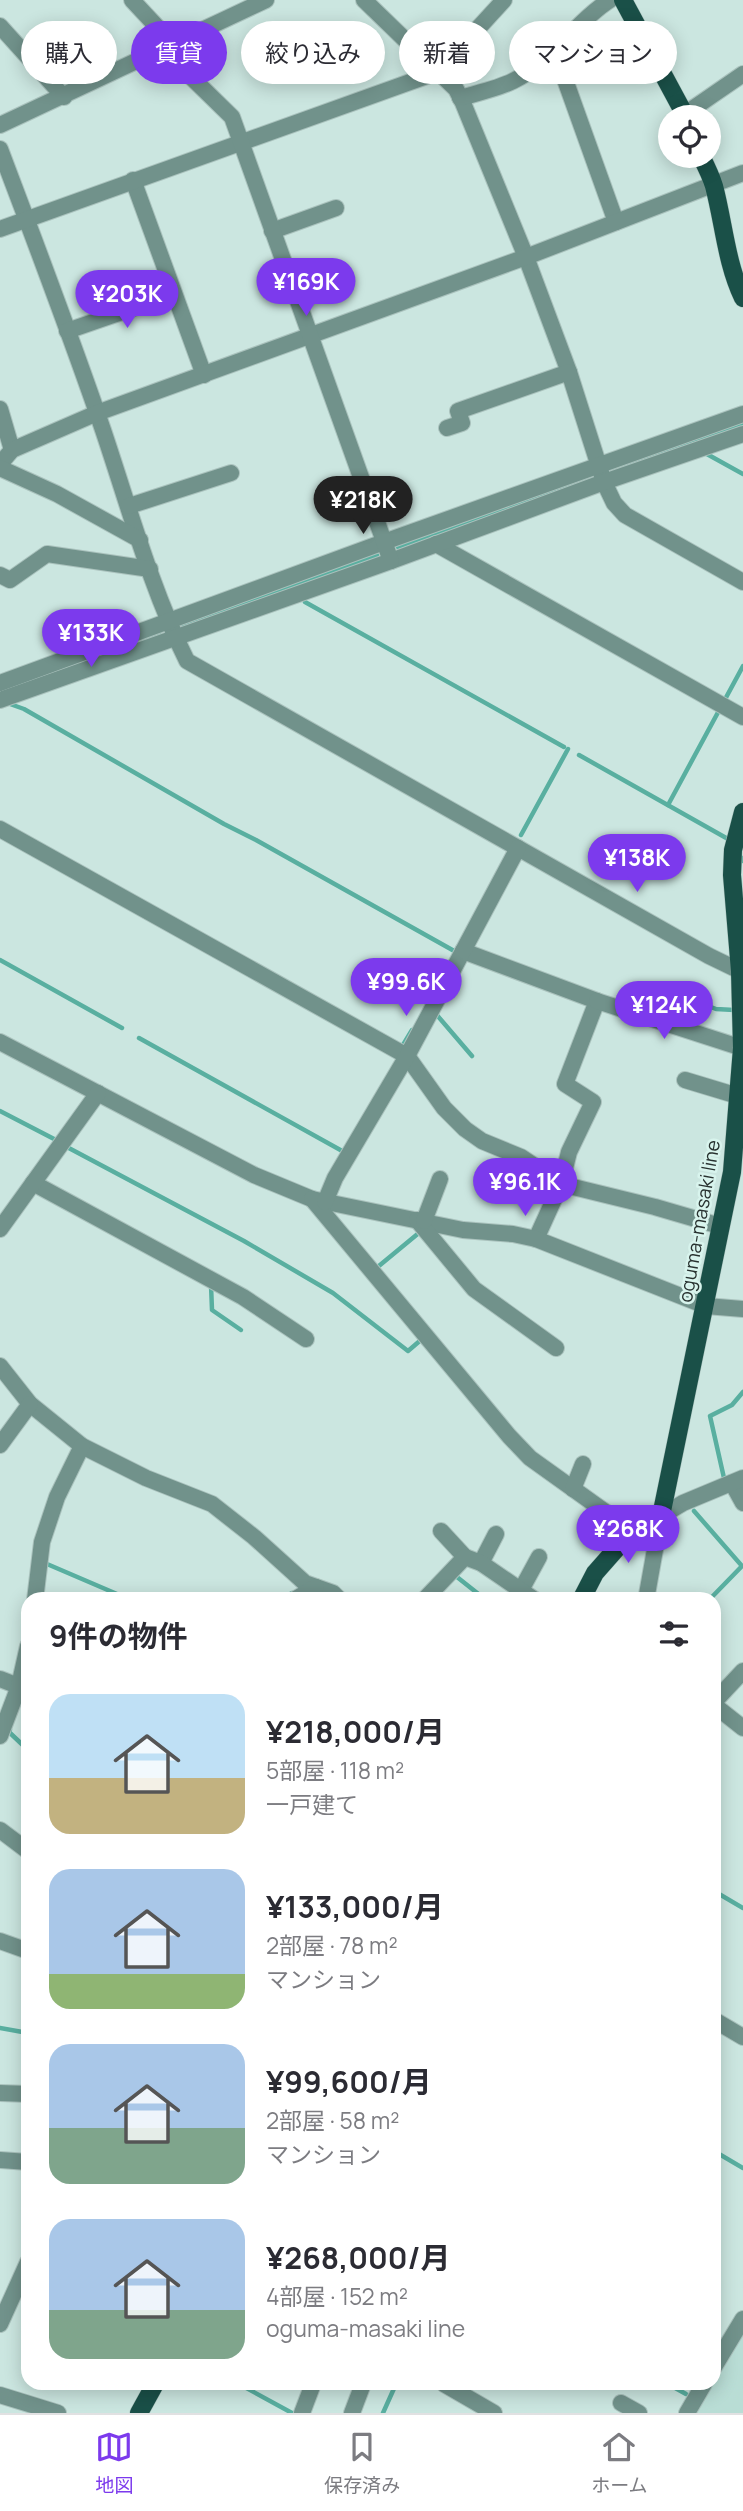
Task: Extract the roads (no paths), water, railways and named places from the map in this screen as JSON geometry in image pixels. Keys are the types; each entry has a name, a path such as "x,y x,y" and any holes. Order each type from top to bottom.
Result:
{"main road":[{"path":"623,0 680,105"},
{"path":"706,168 736,253 736,282 743,298"},
{"name":"oguma-masaki line","path":"661,1516 706,1306 720,1226 738,1174 738,1096 742,1048 741,948 733,849 743,812"},
{"path":"584,1592 595,1573 632,1531 661,1516"},
{"path":"139,2413 152,2390"}],"street":[{"path":"132,0 152,21"},
{"path":"364,0 399,34"},
{"path":"484,21 503,0"},
{"path":"583,21 610,0"},
{"path":"220,21 258,2"},
{"path":"0,26 64,97"},
{"path":"0,125 131,64"},
{"path":"701,105 743,74"},
{"path":"460,98 509,82"},
{"path":"198,84 232,117 391,561"},
{"path":"0,229 404,84"},
{"path":"451,84 460,98 526,257 614,503 625,515 743,582"},
{"path":"567,84 616,222"},
{"path":"0,149 97,413 175,638 187,661 740,971"},
{"path":"140,540 0,466 12,450 97,413 526,257 743,173"},
{"path":"133,180 204,375"},
{"path":"272,231 336,208"},
{"path":"67,331 174,293"},
{"path":"447,428 461,423 458,411 569,372"},
{"path":"0,409 12,450"},
{"path":"0,700 436,544 743,414"},
{"path":"0,683 384,542 602,474 743,434"},
{"path":"129,506 231,472"},
{"path":"436,544 743,717"},
{"path":"0,575 10,580 47,554 150,569"},
{"path":"0,829 407,1056 444,1108 482,1141 521,1157 561,1184 720,1226"},
{"path":"318,1200 335,1178 407,1056 518,848"},
{"path":"463,951 597,1001 742,1048"},
{"path":"536,1239 561,1184 569,1152 593,1102 565,1084 597,1001"},
{"path":"0,1042 254,1175 318,1200 463,1230 513,1234 536,1239 706,1306 743,1309"},
{"path":"685,1080 738,1096"},
{"path":"0,1229 98,1093"},
{"path":"421,1220 440,1179"},
{"path":"33,1183 243,1297 306,1339"},
{"path":"318,1200 509,1436 530,1458 632,1531"},
{"path":"421,1220 474,1289 556,1348"},
{"path":"0,1366 30,1404 82,1446 146,1478 212,1504 305,1583 330,1592"},
{"path":"0,1445 30,1404"},
{"path":"37,1592 42,1542 57,1497 82,1446"},
{"path":"573,1489 583,1464"},
{"path":"647,1592 661,1516 683,1503 737,1481 743,1503"},
{"path":"441,1531 465,1557 481,1563 524,1592"},
{"path":"481,1563 496,1534"},
{"path":"433,1592 465,1557"},
{"path":"521,1590 539,1557"},
{"path":"308,1592 316,1587"},
{"path":"721,1696 743,1671"},
{"path":"0,1679 21,1687"},
{"path":"0,1736 21,1692"},
{"path":"721,1710 743,1728"},
{"path":"0,1830 21,1846"},
{"path":"0,1941 21,1948"},
{"path":"721,2024 743,2037"},
{"path":"0,2093 21,2094"},
{"path":"0,2160 21,2162"},
{"path":"0,2324 21,2278"},
{"path":"721,2355 743,2319"},
{"path":"302,2413 311,2390"},
{"path":"352,2413 361,2390"},
{"path":"454,2390 494,2413"},
{"path":"687,2413 700,2390"},
{"path":"0,2395 26,2408 58,2413"},
{"path":"621,2403 639,2413"}],"waterway":[{"path":"607,472 743,423"},
{"path":"705,453 743,474"},
{"path":"398,547 597,475"},
{"path":"177,627 377,555"},
{"path":"305,602 564,747"},
{"path":"48,674 159,634"},
{"path":"668,805 743,666"},
{"path":"10,704 24,709 224,824 456,952"},
{"path":"521,835 568,749"},
{"path":"579,755 728,839"},
{"path":"0,960 122,1028"},
{"path":"636,1007 641,1008 651,984 716,1009 734,1010"},
{"path":"436,1014 472,1056"},
{"path":"403,1045 412,1030"},
{"path":"139,1038 344,1152 345,1149"},
{"path":"0,1111 56,1140"},
{"path":"65,1146 244,1241 333,1293 408,1351 422,1339"},
{"path":"374,1270 420,1232"},
{"path":"211,1285 212,1310 241,1330"},
{"path":"724,1478 710,1416 732,1405 743,1392"},
{"path":"694,1511 742,1566 717,1592"},
{"path":"47,1564 112,1592"},
{"path":"457,1577 476,1592"},
{"path":"10,1730 21,1743"},
{"path":"721,1895 743,1908"},
{"path":"0,2028 21,2032"},
{"path":"721,2155 743,2168"},
{"path":"250,2390 292,2413"},
{"path":"383,2413 393,2390"},
{"path":"679,2390 686,2394"}]}
